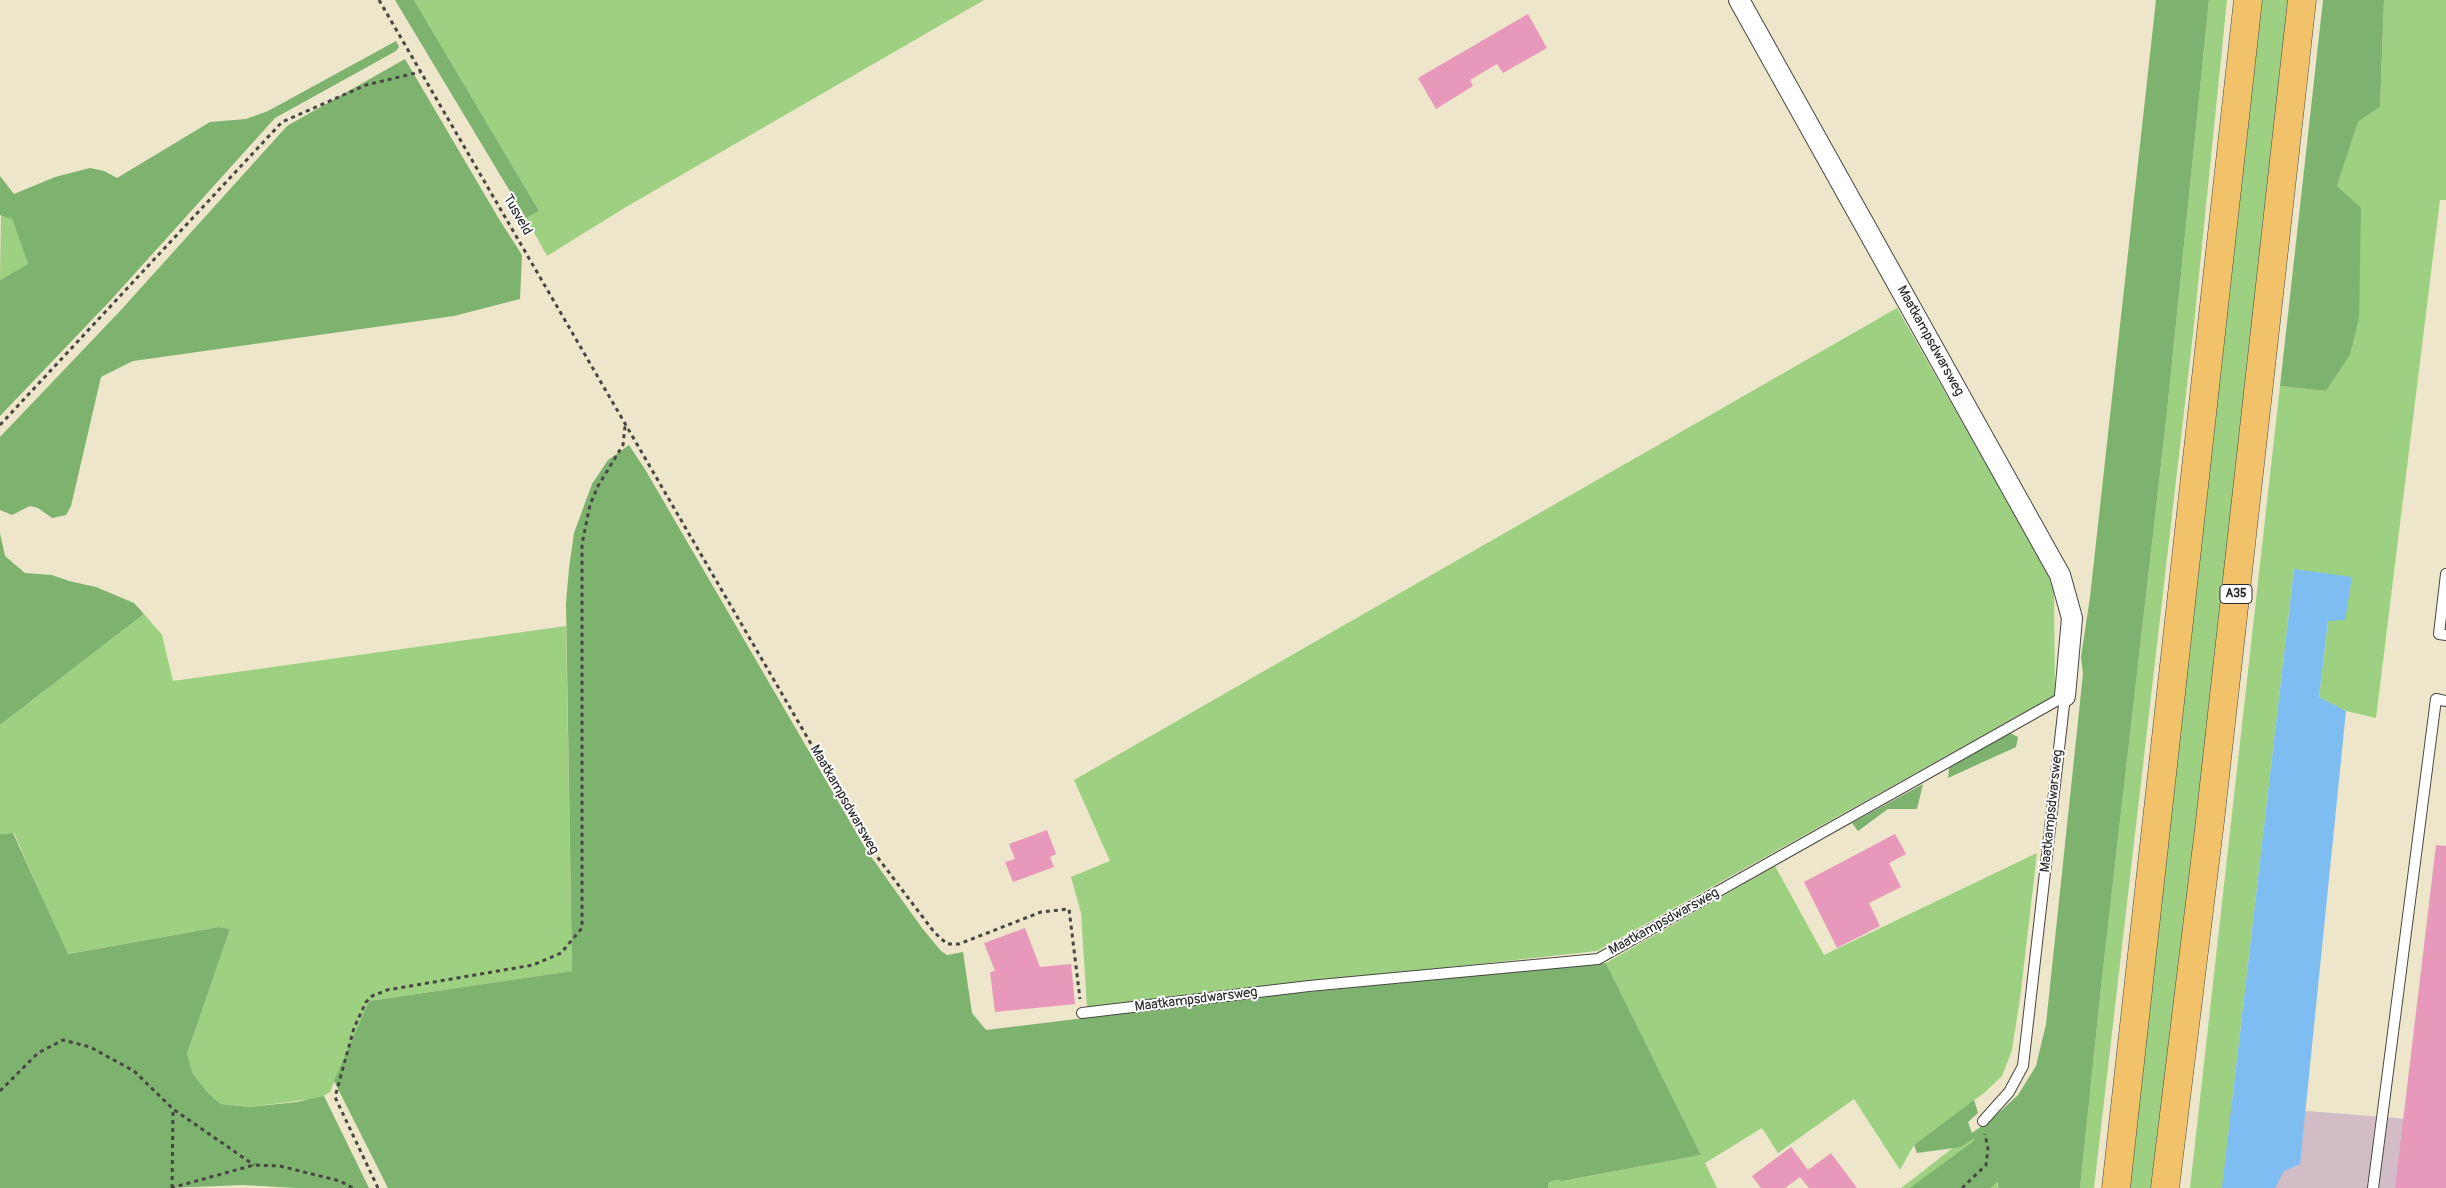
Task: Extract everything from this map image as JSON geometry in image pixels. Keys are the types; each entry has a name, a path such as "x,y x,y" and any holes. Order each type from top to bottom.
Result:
{"highway":[{"path":"2116,1188 2248,0"},
{"name":"A35","path":"2165,1188 2210,821 2302,0"}],"street":[{"name":"Maatkampsdwarsweg","path":"1739,0 2060,575 2072,618 2065,696"}],"lane":[{"path":"2446,574 2439,634 2446,635"},
{"name":"Maatkampsdwarsweg","path":"1082,1013 1309,986 1598,959 2065,696"},
{"name":"Maatkampsdwarsweg","path":"1983,1121 2009,1092 2023,1066 2065,696"},
{"path":"2374,1188 2436,699 2446,701"}],"path":[{"name":"Tusveld","path":"378,0 635,442"},
{"path":"0,425 282,122 366,85 420,72"},
{"path":"378,1188 335,1097 354,1028 366,1002 372,996 387,990 533,965 561,953 582,928 582,544 590,505 598,486 623,445 625,425"},
{"name":"Maatkampsdwarsweg","path":"635,442 875,854 926,921 942,940 951,945 1041,912 1069,909 1082,1013"},
{"path":"0,1090 38,1053 63,1040 90,1047 134,1071 172,1109 254,1165"},
{"path":"172,1109 171,1188 254,1165 280,1166 340,1181 352,1188"},
{"path":"1962,1188 1986,1165 1988,1149 1983,1121"}],"shaded area":[{"path":"2218,1104 2446,1122 2446,1188 2210,1188"}],"green space":[{"path":"395,0 414,0 539,211 526,218"},
{"path":"414,0 984,0 626,207 547,256 526,218 539,211"},
{"path":"2156,0 2209,0 2166,421 2102,978 2080,1188 1999,1188 1997,1182 1990,1188 1910,1188 1975,1140 1974,1138 1961,1147 1917,1153 1914,1145 1974,1100 1978,1113 1968,1122 1972,1133 1993,1118 2018,1095 2036,1066 2046,1024 2083,674 2081,657 2090,597"},
{"path":"2209,0 2227,0 2193,334 2094,1188 2080,1188 2102,978 2166,421"},
{"path":"2260,0 2289,0 2156,1188 2126,1188"},
{"path":"2323,0 2384,0 2380,107 2358,122 2337,186 2361,208 2359,318 2350,355 2326,391 2280,386"},
{"path":"2384,0 2446,0 2446,200 2440,200 2376,718 2346,711 2319,697 2328,621 2294,569 2222,1188 2190,1188 2280,386 2326,391 2350,355 2337,186 2358,122 2380,107"},
{"path":"396,41 399,47 396,51 275,118 110,301 0,416 0,280 28,264 12,219 0,215 0,176 14,194 55,177 90,168 104,171 117,178 210,122 246,119 268,111"},
{"path":"405,59 522,255 520,299 454,316 133,361 101,377 71,506 66,515 52,518 38,508 30,506 12,515 0,510 0,437 120,311 287,126"},
{"path":"1,214 12,219 28,264 0,280"},
{"path":"1897,308 2046,569 2054,591 2055,695 1597,951 1087,1007 1081,913 1071,877 1110,861 1074,780"},
{"path":"629,445 646,471 867,851 922,928 941,951 947,955 963,952 972,1013 986,1030 1266,996 1606,963 1701,1155 1563,1181 1555,1180 1548,1183 1548,1188 388,1188 334,1081 369,1001 572,971 566,603 569,568 574,533 592,484 608,460"},
{"path":"0,533 5,556 25,573 52,575 96,587 134,603 144,614 0,725"},
{"path":"144,614 162,635 173,681 566,626 572,971 369,1001 330,1092 320,1098 249,1107 221,1104 209,1094 193,1074 187,1054 230,929 219,927 67,954 14,833 0,834 0,725"},
{"path":"2010,733 2018,737 2016,747 1948,778 1949,768"},
{"path":"1923,784 1917,809 1888,809 1858,831 1852,823"},
{"path":"13,833 68,954 219,927 230,929 187,1054 193,1074 209,1094 221,1104 249,1107 297,1102 324,1096 369,1188 296,1188 243,1185 170,1188 0,1188 0,834"},
{"path":"2037,853 2020,999 2012,1050 2002,1076 1984,1093 1914,1145 1900,1170 1854,1099 1778,1153 1762,1128 1705,1163 1717,1188 1548,1188 1548,1183 1555,1180 1564,1181 1701,1155 1606,963 1775,866 1824,955"},
{"path":"1972,1133 1999,1188 1901,1188 1909,1182"}],"water":[{"path":"2294,569 2352,577 2345,620 2328,621 2319,697 2346,711 2300,1164 2284,1171 2275,1188 2222,1188"}],"building":[{"path":"1528,14 1547,48 1503,73 1497,64 1470,80 1473,86 1436,109 1418,78"},
{"path":"1047,830 1056,854 1050,857 1054,867 1013,882 1005,862 1015,859 1009,844"},
{"path":"1895,834 1906,854 1889,863 1901,887 1869,903 1880,926 1837,948 1804,882"},
{"path":"2436,845 2446,846 2446,1188 2395,1188"},
{"path":"1025,928 1040,967 1071,964 1075,1004 995,1012 990,972 995,971 984,943"},
{"path":"1791,1147 1808,1170 1831,1153 1857,1188 1809,1188 1800,1177 1785,1188 1761,1188 1752,1176"}]}
